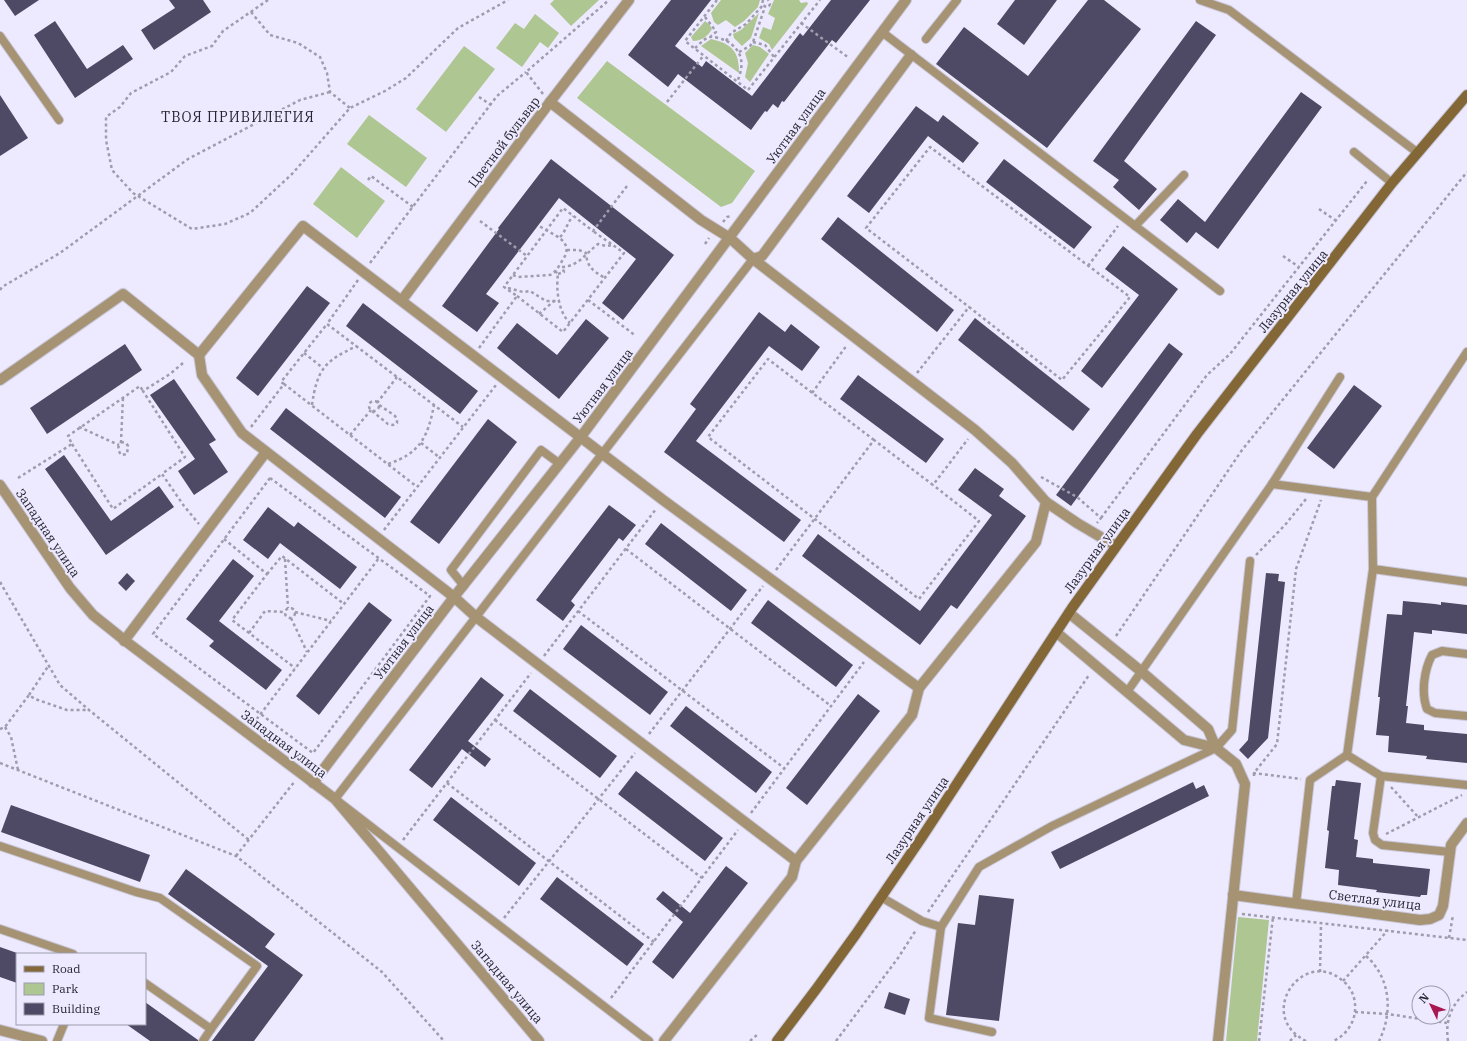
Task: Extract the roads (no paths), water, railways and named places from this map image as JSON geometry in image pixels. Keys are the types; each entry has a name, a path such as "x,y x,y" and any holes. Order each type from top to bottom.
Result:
{"street":[{"name":"Цветной бульвар","path":"402,300 628,0"},
{"name":"Уютная улица","path":"314,783 454,597 580,438 906,0"},
{"path":"753,259 762,256 911,55"},
{"name":"Лазурная улица","path":"777,1041 817,988 881,897 1056,632 1116,546 1223,400 1392,183 1467,95"},
{"path":"550,102 701,220 730,238 753,259 975,430 1012,463 1046,502 1091,532 1116,546"},
{"path":"199,355 303,226 402,300 580,438 919,688"},
{"path":"0,380 123,294 199,355 202,375 245,436 454,597 476,617 796,861"},
{"path":"124,641 266,452"},
{"name":"Западная улица","path":"0,485 70,588 93,615 124,641 335,799 539,1041"},
{"path":"664,1041 792,877 796,861 912,715 919,688 1036,542 1046,502"},
{"path":"1069,613 1142,672 1208,729 1216,748"},
{"path":"1056,632 1184,740 1216,748 1236,764 1244,784 1218,1041"},
{"name":"Светлая улица","path":"1233,895 1420,920 1430,919 1439,915 1443,906 1450,845 1467,823"},
{"path":"0,1030 42,1041"}],"lane":[{"path":"926,39 957,0"},
{"path":"1200,0 1229,10 1418,153"},
{"path":"882,32 1220,291"},
{"path":"0,36 60,120"},
{"path":"1354,152 1392,183"},
{"path":"1135,226 1184,175"},
{"path":"649,1041 335,799 753,259"},
{"path":"1296,904 1310,780 1347,755 1373,569 1372,497 1467,352"},
{"path":"1127,692 1272,484 1340,377"},
{"path":"464,586 451,570 541,450 560,464"},
{"path":"1272,484 1372,497"},
{"path":"992,1032 929,1018 941,927 979,867 1052,826 1216,748 1232,730 1250,561"},
{"path":"1373,569 1467,582"},
{"path":"1467,654 1442,651 1432,655 1427,664 1423,699 1427,709 1435,713 1467,716"},
{"path":"1347,755 1381,776 1467,785"},
{"path":"1381,776 1373,833 1375,840 1382,845 1450,852"},
{"path":"0,846 136,892 160,898 257,966 203,1041"},
{"path":"881,897 922,921 941,927"},
{"path":"0,929 70,953"},
{"path":"146,984 211,1029"},
{"path":"57,1041 64,1025"}],"district":[{"name":"ТВОЯ ПРИВИЛЕГИЯ","path":"238,117"}]}
